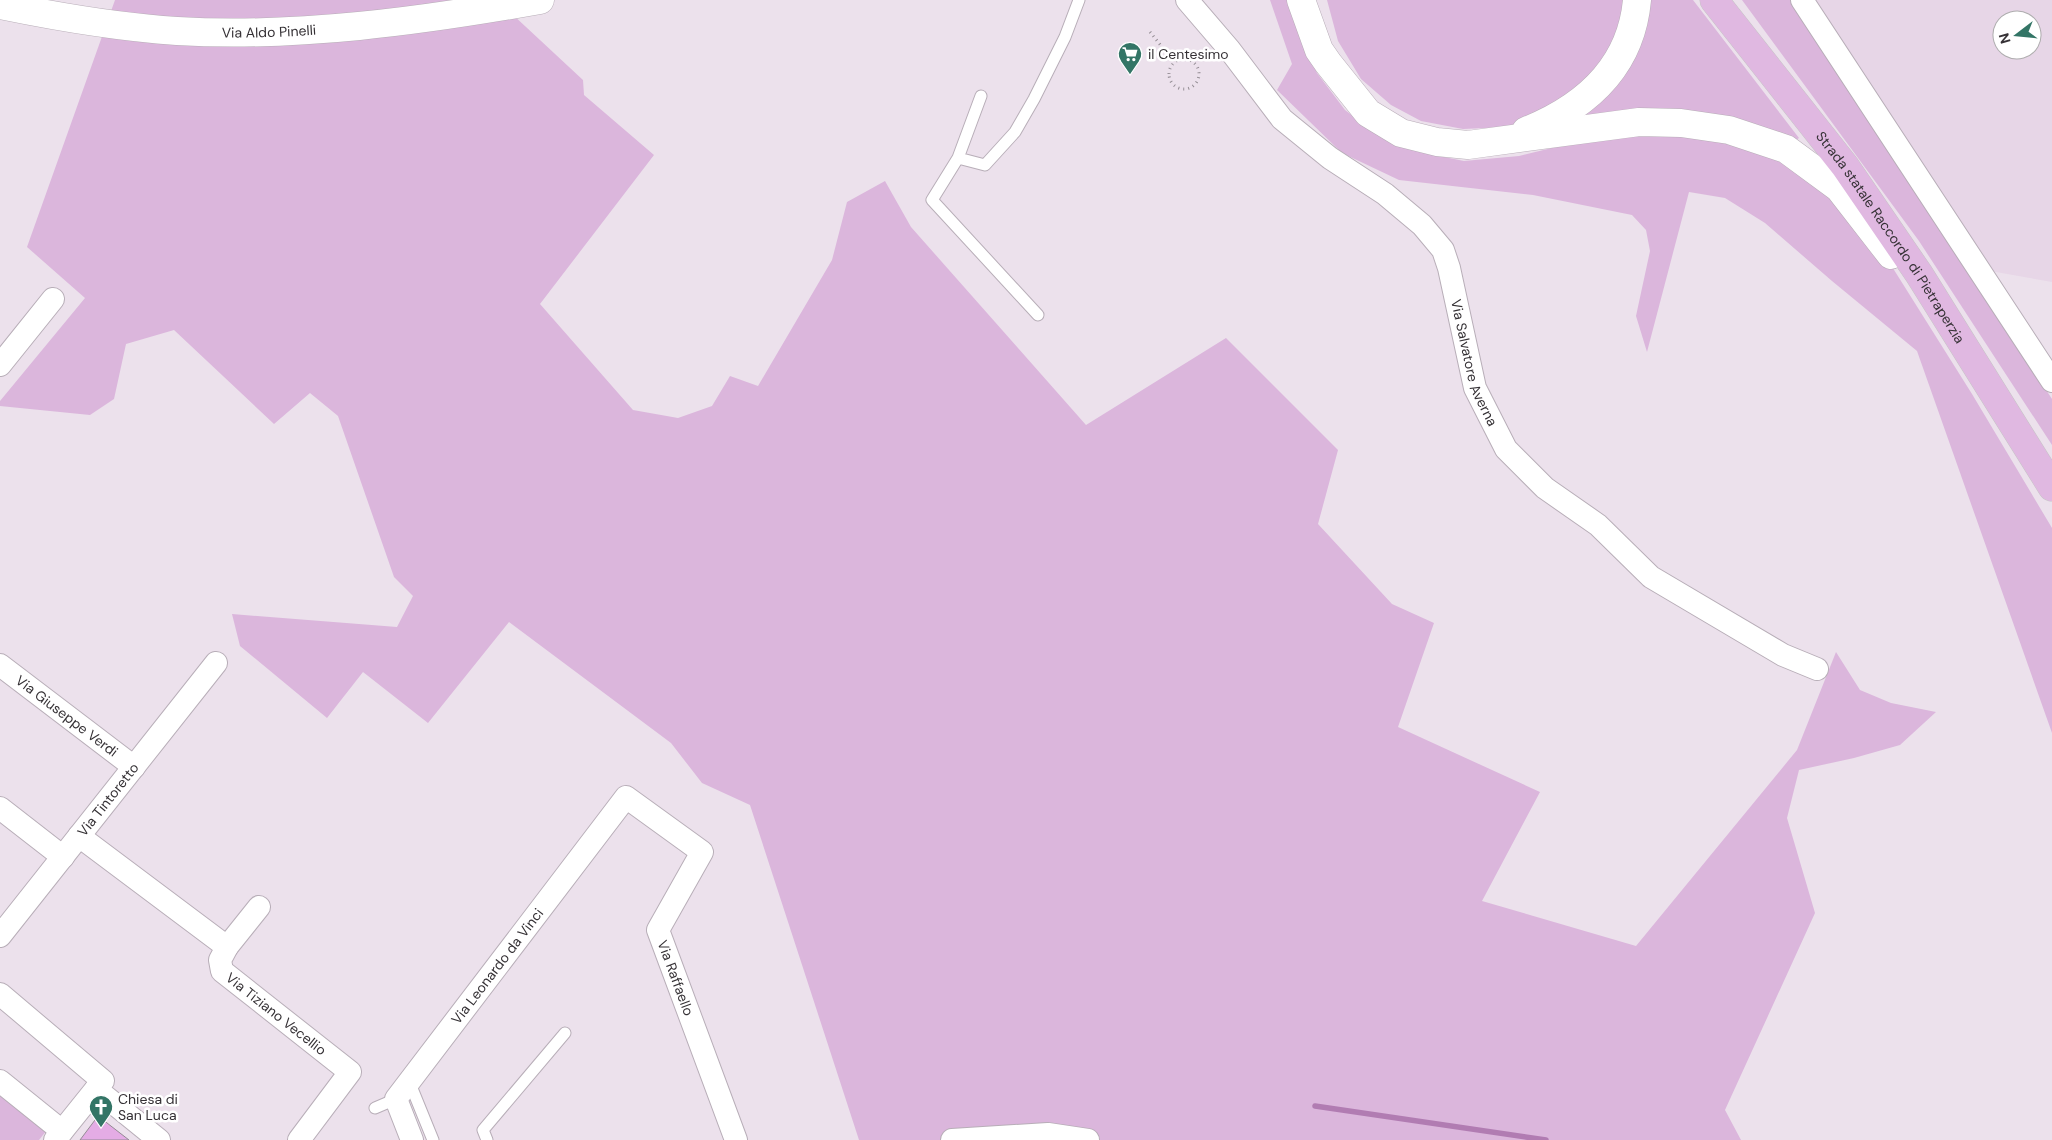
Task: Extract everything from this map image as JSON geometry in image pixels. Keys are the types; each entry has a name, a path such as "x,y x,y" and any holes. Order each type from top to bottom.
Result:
{"main road":[{"name":"Via Aldo Pinelli","path":"0,5 127,26 211,32 301,30 388,22 540,0"},
{"path":"1301,0 1319,50 1328,63 1368,113 1401,133 1445,143 1468,145 1639,122 1682,122 1730,130 1786,149 1839,188 1887,248 2023,459 2052,488"},
{"path":"1318,0 1319,19 1328,63"},
{"path":"1499,142 1564,112 1603,82 1626,46 1635,20 1638,0"},
{"name":"Strada statale Raccordo di Pietraperzia","path":"1714,0 1845,166 1904,251 2003,405 2052,488"},
{"path":"1722,0 1737,30"}],"street":[{"name":"Via Salvatore Averna","path":"1186,0 1229,49 1282,119 1330,158 1385,194 1422,226 1443,250 1449,268 1475,388 1506,449 1545,488 1598,526 1650,577 1783,655 1817,669"},
{"path":"1802,0 2052,381"},
{"path":"0,365 53,299"},
{"name":"Via Tintoretto","path":"2,931 216,663"},
{"name":"Via Giuseppe Verdi","path":"0,665 134,767"},
{"name":"Via Leonardo da Vinci","path":"396,1099 626,797"},
{"name":"Via Raffaello","path":"626,797 702,852 658,930 736,1140"},
{"path":"0,808 63,857"},
{"path":"79,836 227,947"},
{"name":"Via Tiziano Vecellio","path":"259,907 227,947 220,960 222,971 350,1072 299,1140"},
{"path":"0,994 103,1081 58,1135 0,1081"},
{"path":"96,1090 159,1140"},
{"path":"396,1099 407,1137"},
{"path":"952,1140 1048,1134 1088,1140"}],"lane":[{"path":"958,158 985,165 1015,132 1065,36 1079,0"},
{"path":"981,96 958,158 932,200 1038,315"},
{"path":"487,1140 483,1130 565,1033"},
{"path":"409,1081 433,1140"},
{"path":"375,1108 396,1099"}],"path":[{"path":"1150,32 1175,63"},
{"path":"1185,59 1197,67 1199,74 1192,87 1182,89 1172,85 1169,71 1175,63 1185,59"}],"shaded area":[{"path":"115,0 497,0 583,80 584,95 654,155 540,304 633,410 678,418 712,406 730,376 758,386 832,260 847,202 885,181 911,227 1086,425 1226,338 1338,450 1318,524 1392,604 1434,623 1398,727 1540,792 1482,901 1636,946 1797,750 1836,652 1860,690 1891,703 1936,712 1900,745 1854,758 1799,770 1787,818 1815,913 1725,1110 1741,1140 859,1140 750,805 702,783 671,743 509,622 428,723 363,672 327,718 240,646 232,614 397,627 413,596 394,577 338,416 310,393 274,424 174,330 126,344 114,399 90,415 0,406 0,401 85,298 27,247"},
{"path":"1270,0 1289,0 1299,33 1317,73 1345,110 1375,133 1419,152 1464,161 1519,156 1601,136 1647,131 1751,147 1797,170 1835,196 1879,246 1972,394 2052,528 2052,733 1917,351 1765,223 1725,198 1689,192 1647,352 1636,316 1650,251 1646,230 1632,215 1533,195 1399,180 1342,153 1277,90 1292,64"},
{"path":"1327,0 1629,0 1614,54 1551,111 1507,127 1463,129 1421,121 1391,105 1361,79 1338,41"},
{"path":"1647,0 1693,0 1799,138 1796,140 1575,121"},
{"path":"1742,0 1791,0 2052,399 2052,445 1919,241"},
{"path":"1802,0 2052,0 2052,282 1979,269"},
{"path":"0,1090 47,1130 39,1140 0,1140"}],"building":[{"name":"Chiesa di San Luca","path":"98,1116 129,1140 80,1140"}],"waterway":[{"path":"1315,1106 1546,1140"}],"place":[{"name":"il Centesimo","path":"1130,75"},
{"name":"Chiesa di San Luca","path":"101,1128"}]}
